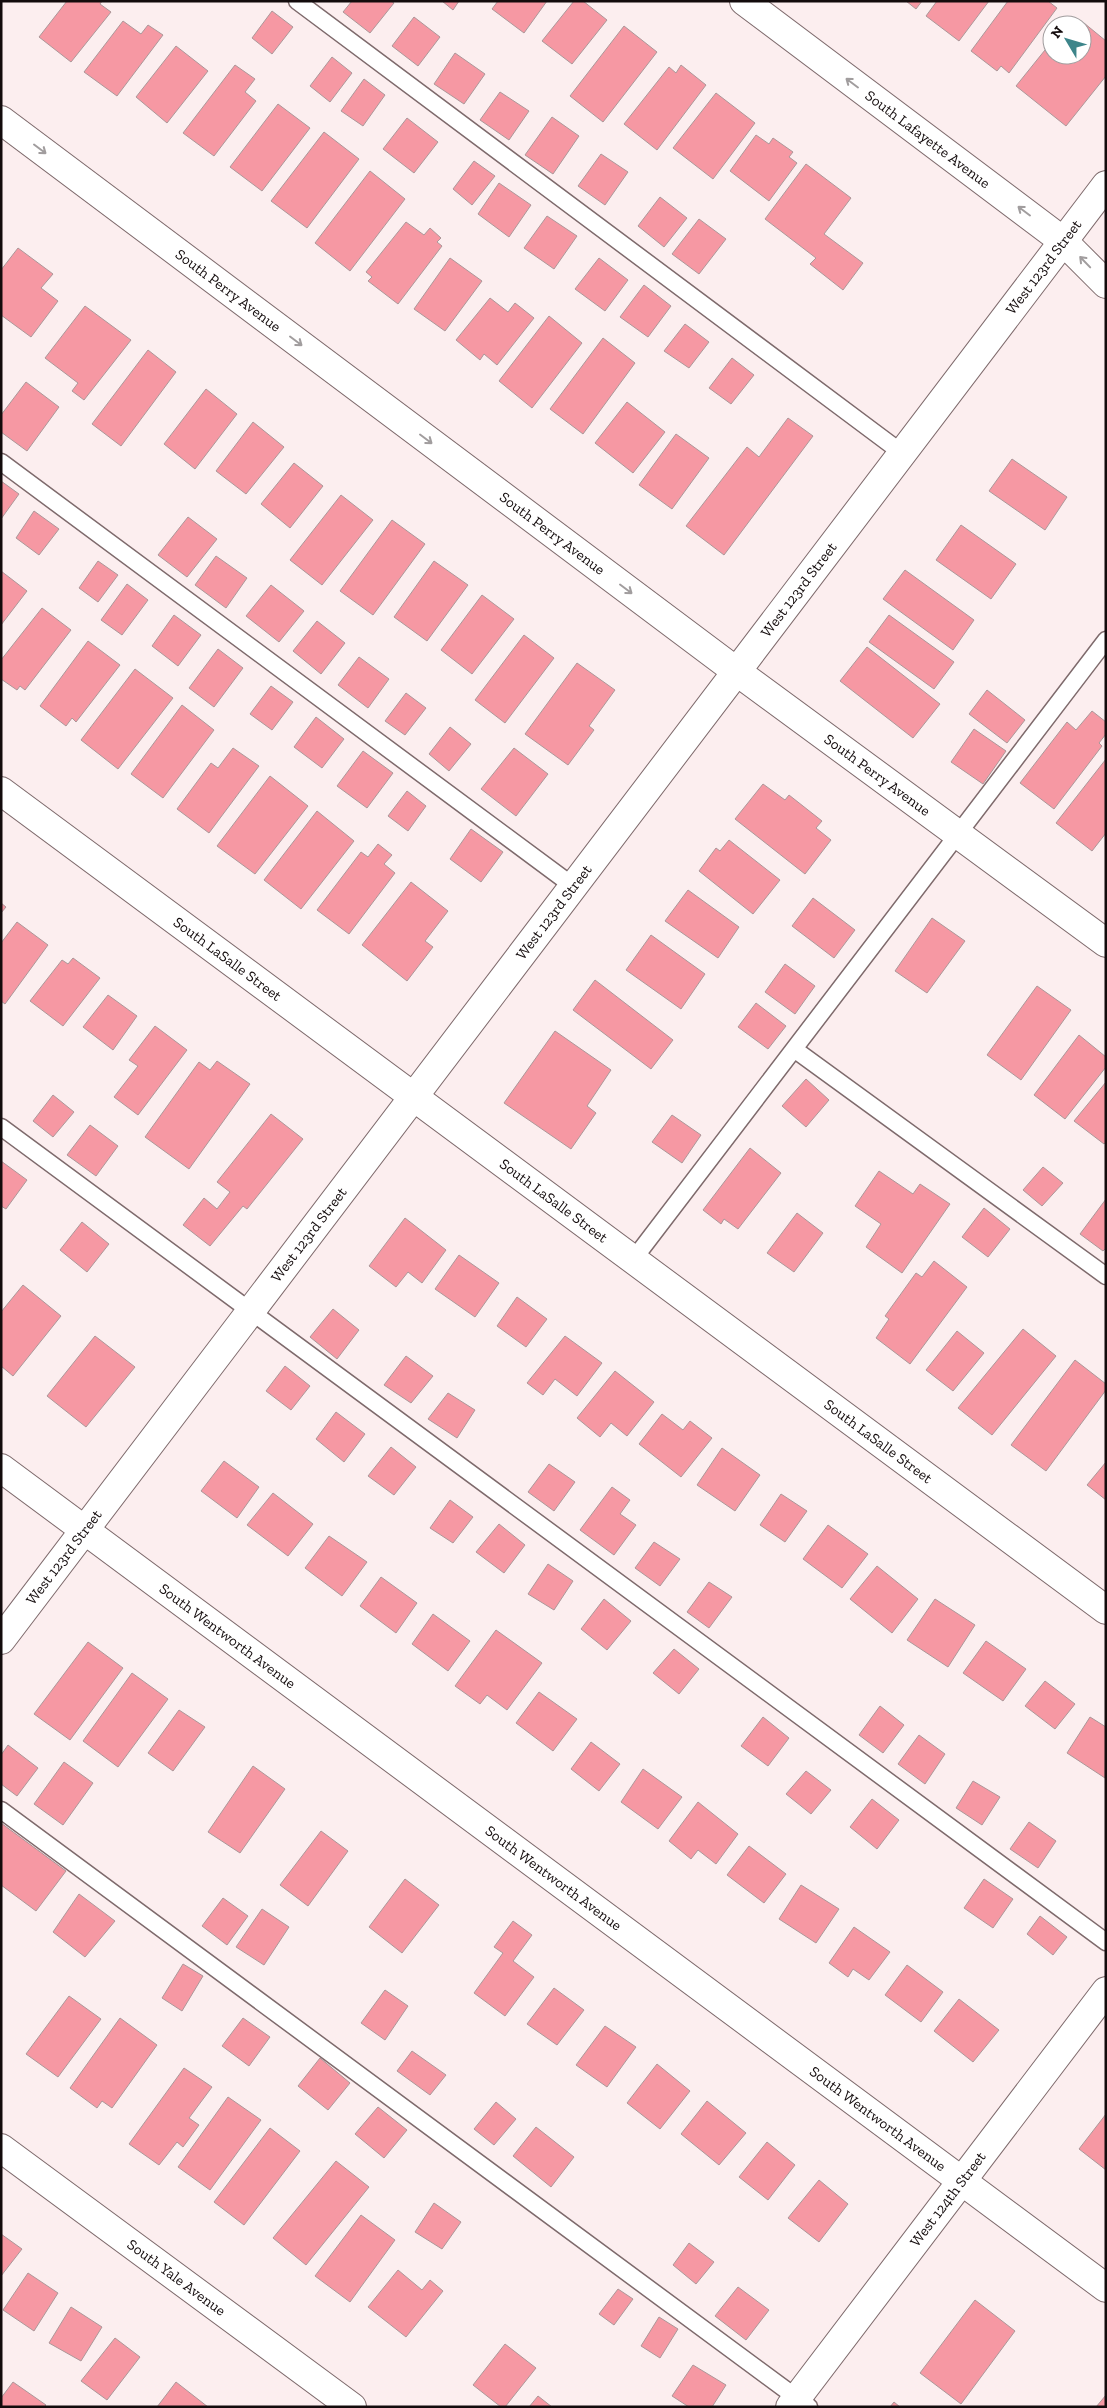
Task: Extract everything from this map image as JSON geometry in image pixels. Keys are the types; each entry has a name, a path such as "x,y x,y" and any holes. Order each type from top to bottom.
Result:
{"street":[{"name":"South Lafayette Avenue","path":"744,1 1063,241 1106,284"},
{"name":"South Perry Avenue","path":"1,120 736,671 1106,943"},
{"name":"West 123rd Street","path":"1,1640 1106,185"},
{"name":"South LaSalle Street","path":"1,791 1106,1610"},
{"name":"South Wentworth Avenue","path":"1,1468 1106,2288"},
{"name":"West 124th Street","path":"799,2404 962,2181 1106,1991"},
{"name":"South Yale Avenue","path":"1,2148 352,2407"}],"lane":[{"path":"296,1 902,453"},
{"path":"1,462 573,886"},
{"path":"633,1260 1106,640"},
{"path":"794,1049 1106,1276"},
{"path":"1,1127 1106,1942"},
{"path":"1,1810 799,2404"}],"building":[{"path":"67,1 102,1 100,4 111,12 71,62 39,37"},
{"path":"352,1 391,1 394,3 370,33 343,12"},
{"path":"442,1 459,1 453,10"},
{"path":"498,1 547,1 524,33 492,9"},
{"path":"574,1 583,1 607,20 572,64 542,41"},
{"path":"906,1 922,1 916,9"},
{"path":"937,1 989,1 959,41 926,16"},
{"path":"1008,1 1048,1 1057,8 1052,15 1042,15 1042,28 1009,73 1001,66 997,71 971,51"},
{"path":"272,11 293,27 272,54 252,38"},
{"path":"414,17 440,37 418,66 392,46"},
{"path":"123,21 141,34 148,25 163,35 117,96 84,72"},
{"path":"624,26 657,52 603,122 570,96"},
{"path":"1092,30 1106,41 1106,76 1066,126 1016,86 1042,54 1042,65 1092,65"},
{"path":"176,46 208,71 167,123 136,97"},
{"path":"455,53 485,74 464,104 434,84"},
{"path":"332,57 352,73 330,102 310,86"},
{"path":"235,65 255,79 245,92 256,101 214,156 183,133"},
{"path":"681,65 706,85 657,150 624,124 669,67 676,73"},
{"path":"364,79 385,95 363,126 341,111"},
{"path":"500,92 529,111 509,140 480,120"},
{"path":"716,93 755,123 713,179 673,148"},
{"path":"278,104 310,128 262,191 230,167"},
{"path":"552,117 579,136 553,174 525,155"},
{"path":"407,118 438,142 414,173 383,149"},
{"path":"324,132 359,159 307,228 271,201"},
{"path":"756,135 769,144 773,138 793,152 789,157 797,163 769,201 730,171"},
{"path":"601,154 628,172 605,205 578,186"},
{"path":"474,161 495,176 472,205 453,189"},
{"path":"806,164 851,198 824,234 863,263 843,290 810,264 816,258 765,219"},
{"path":"370,171 405,199 350,271 315,243"},
{"path":"499,183 531,205 509,237 478,214"},
{"path":"660,197 687,218 664,247 638,226"},
{"path":"547,216 577,236 554,269 524,248"},
{"path":"699,219 726,239 699,274 672,254"},
{"path":"406,222 424,235 430,228 441,238 437,242 442,246 398,304 368,281 372,277 366,272"},
{"path":"18,248 53,274 41,288 58,301 31,337 1,315 1,270"},
{"path":"450,258 482,281 445,331 414,309"},
{"path":"599,258 628,280 605,311 575,289"},
{"path":"644,285 671,306 648,337 620,317"},
{"path":"490,298 508,312 515,303 534,318 497,365 484,354 480,360 456,340"},
{"path":"85,306 131,340 84,400 72,391 78,383 45,358"},
{"path":"549,316 582,343 532,408 499,381"},
{"path":"685,324 709,342 689,368 664,351"},
{"path":"603,338 635,363 583,434 550,409"},
{"path":"148,350 176,372 121,446 92,424"},
{"path":"732,358 754,375 731,404 709,388"},
{"path":"26,382 59,407 27,451 1,432 1,415"},
{"path":"206,389 237,414 195,469 164,444"},
{"path":"627,402 665,432 633,473 595,443"},
{"path":"788,418 813,436 724,555 686,526 747,447 759,457"},
{"path":"253,422 284,447 246,494 216,471"},
{"path":"676,434 709,458 672,509 639,485"},
{"path":"1012,459 1067,497 1045,530 989,491"},
{"path":"294,463 323,486 290,528 261,504"},
{"path":"1,481 19,494 1,519"},
{"path":"341,495 373,520 322,585 290,560"},
{"path":"34,511 59,529 39,555 16,538"},
{"path":"188,517 217,539 187,577 158,555"},
{"path":"392,520 425,544 373,615 340,591"},
{"path":"961,525 1016,564 991,599 936,560"},
{"path":"216,556 247,578 226,608 195,585"},
{"path":"98,561 118,575 98,602 79,588"},
{"path":"434,561 468,585 427,641 394,617"},
{"path":"905,570 974,620 953,650 883,599"},
{"path":"1,571 27,591 1,625"},
{"path":"127,584 148,600 122,635 101,620"},
{"path":"271,585 304,611 279,642 246,616"},
{"path":"482,595 514,619 472,674 441,650"},
{"path":"42,608 71,630 25,690 20,686 17,690 1,679 1,660"},
{"path":"174,615 201,635 178,666 152,646"},
{"path":"889,615 954,662 934,689 869,642"},
{"path":"317,621 345,643 321,674 293,651"},
{"path":"524,635 554,658 505,723 475,700"},
{"path":"88,641 120,665 76,722 72,718 66,726 40,706"},
{"path":"867,647 940,704 913,738 840,681"},
{"path":"218,649 243,668 214,707 189,688"},
{"path":"359,657 389,679 368,708 338,685"},
{"path":"577,663 615,690 589,726 594,730 568,765 525,734"},
{"path":"135,669 173,698 118,769 81,740"},
{"path":"271,686 293,702 272,730 250,714"},
{"path":"987,690 1025,720 1007,743 969,714"},
{"path":"406,693 426,708 405,735 385,721"},
{"path":"182,705 214,730 163,798 131,774"},
{"path":"1092,711 1106,722 1106,734 1099,743 1102,746 1054,809 1020,783 1067,722 1076,730"},
{"path":"316,717 344,739 322,768 294,747"},
{"path":"450,727 471,744 449,771 429,754"},
{"path":"974,729 1006,751 983,784 951,762"},
{"path":"233,748 259,766 209,833 177,809 211,763 218,768"},
{"path":"514,748 548,774 516,816 481,789"},
{"path":"363,751 393,773 367,808 337,786"},
{"path":"1106,759 1106,833 1092,851 1056,823"},
{"path":"270,776 308,806 255,874 217,846"},
{"path":"763,784 785,800 789,795 822,821 816,828 831,840 805,874 735,819"},
{"path":"407,791 426,806 408,831 388,816"},
{"path":"317,811 354,841 301,909 264,880"},
{"path":"471,829 503,852 481,882 450,859"},
{"path":"729,840 780,880 753,914 699,871 716,848 720,851"},
{"path":"378,844 392,855 384,864 395,873 349,934 317,910 361,852 368,857"},
{"path":"411,882 448,911 425,941 433,947 407,981 362,945"},
{"path":"688,890 739,927 718,958 665,921"},
{"path":"813,898 855,930 834,958 792,926"},
{"path":"1,903 6,907 1,913"},
{"path":"932,918 965,941 927,993 895,971"},
{"path":"17,922 48,945 5,1004 1,1001 1,943"},
{"path":"651,935 705,974 681,1009 626,970"},
{"path":"73,958 100,978 63,1026 30,1001 62,960 68,964"},
{"path":"785,964 815,986 795,1014 765,992"},
{"path":"595,980 673,1040 651,1069 573,1010"},
{"path":"1037,986 1071,1010 1021,1080 987,1055"},
{"path":"108,995 137,1016 113,1050 83,1027"},
{"path":"756,1003 786,1026 768,1049 738,1027"},
{"path":"155,1026 187,1050 138,1115 114,1097 138,1066 129,1060"},
{"path":"555,1031 611,1070 587,1106 596,1113 571,1149 504,1103"},
{"path":"1079,1035 1106,1057 1106,1067 1065,1119 1034,1095"},
{"path":"217,1061 250,1084 189,1169 145,1137 199,1062 210,1070"},
{"path":"806,1079 829,1100 806,1127 782,1106"},
{"path":"1106,1082 1106,1142 1104,1144 1074,1121"},
{"path":"53,1095 74,1112 53,1137 33,1121"},
{"path":"271,1114 303,1139 247,1209 243,1206 210,1246 183,1225 204,1198 217,1209 230,1192 217,1182"},
{"path":"672,1115 701,1135 682,1163 652,1142"},
{"path":"90,1125 118,1146 96,1176 67,1155"},
{"path":"750,1148 781,1173 738,1229 724,1219 721,1224 703,1210"},
{"path":"1,1161 27,1180 6,1209 1,1206"},
{"path":"1043,1167 1063,1183 1042,1206 1023,1190"},
{"path":"879,1171 913,1194 920,1184 950,1204 902,1273 866,1247 881,1224 855,1206"},
{"path":"1106,1199 1106,1248 1103,1251 1080,1234"},
{"path":"984,1208 1010,1229 988,1257 962,1237"},
{"path":"797,1213 823,1233 794,1272 767,1253"},
{"path":"405,1218 446,1250 422,1283 408,1272 396,1287 369,1266"},
{"path":"82,1222 109,1244 87,1272 60,1250"},
{"path":"459,1255 499,1283 475,1317 435,1289"},
{"path":"934,1261 967,1287 910,1364 876,1338 889,1319 885,1316 916,1273 922,1277"},
{"path":"23,1285 61,1316 13,1376 1,1366 1,1312"},
{"path":"517,1297 547,1319 526,1347 497,1326"},
{"path":"333,1309 359,1330 337,1359 310,1337"},
{"path":"1023,1329 1056,1356 992,1435 958,1408"},
{"path":"957,1331 984,1353 953,1391 926,1370"},
{"path":"95,1336 135,1367 86,1427 47,1396"},
{"path":"565,1336 602,1363 577,1396 555,1379 543,1395 527,1383"},
{"path":"406,1356 433,1376 411,1403 384,1385"},
{"path":"1075,1360 1106,1384 1106,1390 1046,1471 1011,1445"},
{"path":"285,1366 310,1386 291,1410 266,1391"},
{"path":"615,1371 654,1402 627,1436 611,1423 600,1437 577,1418"},
{"path":"448,1393 475,1410 457,1438 428,1419"},
{"path":"336,1412 365,1434 344,1462 316,1439"},
{"path":"662,1414 683,1430 690,1421 712,1438 681,1477 639,1444"},
{"path":"391,1447 416,1467 394,1495 368,1476"},
{"path":"722,1448 760,1475 735,1511 697,1485"},
{"path":"224,1461 259,1487 237,1518 201,1491"},
{"path":"1106,1462 1106,1500 1087,1485"},
{"path":"549,1464 575,1482 554,1511 528,1492"},
{"path":"612,1487 630,1500 620,1514 636,1525 614,1555 580,1530"},
{"path":"273,1493 313,1524 288,1556 247,1525"},
{"path":"781,1494 807,1511 785,1542 760,1525"},
{"path":"450,1500 473,1517 453,1543 430,1528"},
{"path":"499,1524 525,1545 504,1573 476,1552"},
{"path":"828,1525 868,1554 842,1588 803,1559"},
{"path":"329,1536 367,1562 342,1596 305,1568"},
{"path":"654,1542 680,1559 660,1586 635,1568"},
{"path":"548,1564 573,1581 554,1610 528,1594"},
{"path":"877,1566 918,1599 892,1633 850,1599"},
{"path":"381,1577 417,1603 396,1633 360,1606"},
{"path":"709,1582 732,1597 709,1628 687,1612"},
{"path":"604,1599 631,1621 607,1650 581,1629"},
{"path":"935,1599 975,1625 948,1667 907,1640"},
{"path":"433,1614 470,1641 448,1671 412,1644"},
{"path":"496,1630 542,1663 507,1710 487,1695 480,1704 455,1686"},
{"path":"986,1641 1026,1669 1003,1701 963,1673"},
{"path":"88,1642 123,1668 70,1740 34,1714"},
{"path":"674,1649 699,1669 679,1694 653,1673"},
{"path":"132,1673 168,1699 118,1767 83,1741"},
{"path":"1045,1681 1075,1704 1055,1729 1025,1706"},
{"path":"539,1692 577,1719 553,1751 516,1723"},
{"path":"880,1706 904,1725 883,1753 859,1735"},
{"path":"179,1710 205,1727 173,1771 148,1753"},
{"path":"763,1717 789,1738 768,1766 741,1746"},
{"path":"1090,1717 1106,1727 1105,1778 1067,1753"},
{"path":"919,1735 945,1754 925,1784 898,1764"},
{"path":"591,1742 620,1764 599,1791 571,1769"},
{"path":"8,1745 38,1768 17,1796 1,1784 1,1755"},
{"path":"64,1762 93,1783 63,1825 34,1804"},
{"path":"253,1766 285,1789 240,1853 208,1832"},
{"path":"643,1769 682,1797 658,1829 621,1802"},
{"path":"806,1771 831,1790 811,1814 786,1794"},
{"path":"973,1781 1000,1797 982,1825 956,1808"},
{"path":"872,1799 899,1820 877,1849 850,1827"},
{"path":"698,1802 738,1834 716,1864 698,1850 691,1859 669,1841"},
{"path":"1029,1822 1056,1841 1038,1868 1010,1849"},
{"path":"1,1823 66,1871 36,1911 1,1885"},
{"path":"321,1831 348,1851 308,1906 280,1885"},
{"path":"749,1846 786,1874 764,1903 727,1875"},
{"path":"405,1879 439,1905 402,1953 369,1927"},
{"path":"984,1879 1013,1899 993,1928 964,1908"},
{"path":"801,1885 839,1909 816,1943 779,1919"},
{"path":"79,1894 115,1921 85,1957 53,1932"},
{"path":"223,1898 248,1916 227,1945 202,1926"},
{"path":"262,1909 289,1927 264,1965 236,1947"},
{"path":"1040,1916 1067,1937 1053,1955 1027,1934"},
{"path":"513,1921 532,1935 513,1961 534,1977 505,2016 474,1993 503,1953 494,1947"},
{"path":"854,1927 890,1952 869,1980 853,1969 848,1977 829,1963"},
{"path":"183,1964 203,1976 182,2011 162,1998"},
{"path":"907,1965 943,1992 921,2022 885,1995"},
{"path":"554,1988 584,2010 557,2045 527,2024"},
{"path":"385,1990 408,2006 385,2040 361,2023"},
{"path":"69,1996 101,2019 58,2077 26,2054"},
{"path":"959,1999 999,2030 973,2062 934,2031"},
{"path":"120,2018 157,2045 112,2108 102,2101 97,2108 70,2088"},
{"path":"243,2018 270,2037 249,2066 222,2046"},
{"path":"605,2026 636,2047 607,2087 576,2065"},
{"path":"412,2051 446,2075 430,2095 397,2071"},
{"path":"320,2058 350,2083 328,2110 298,2086"},
{"path":"657,2064 690,2091 660,2129 627,2103"},
{"path":"184,2068 212,2087 189,2118 199,2125 183,2147 177,2142 159,2165 129,2144"},
{"path":"228,2097 261,2120 210,2190 178,2167"},
{"path":"707,2101 746,2133 719,2165 681,2134"},
{"path":"496,2102 516,2119 494,2145 474,2129"},
{"path":"378,2107 407,2130 384,2158 355,2134"},
{"path":"1106,2114 1106,2170 1079,2149"},
{"path":"536,2127 574,2157 551,2187 513,2156"},
{"path":"270,2128 300,2151 244,2225 214,2202"},
{"path":"767,2142 795,2165 768,2200 739,2177"},
{"path":"336,2161 369,2187 306,2265 273,2238"},
{"path":"819,2180 848,2204 819,2242 788,2218"},
{"path":"434,2203 461,2222 442,2249 415,2232"},
{"path":"361,2215 395,2240 350,2302 315,2276"},
{"path":"1,2234 22,2249 1,2276"},
{"path":"689,2243 714,2262 696,2284 673,2265"},
{"path":"398,2270 422,2290 430,2280 443,2291 406,2337 368,2307"},
{"path":"28,2273 58,2293 34,2331 3,2310"},
{"path":"738,2287 769,2310 746,2340 715,2316"},
{"path":"618,2289 633,2299 614,2325 599,2314"},
{"path":"975,2300 1015,2331 961,2404 920,2373"},
{"path":"71,2307 102,2327 81,2361 49,2343"},
{"path":"659,2317 678,2329 660,2358 641,2346"},
{"path":"115,2338 140,2357 107,2400 81,2381"},
{"path":"505,2344 536,2368 505,2407 501,2407 473,2385"},
{"path":"693,2365 726,2385 712,2407 689,2407 672,2396"},
{"path":"13,2382 46,2405 44,2407 1,2407 1,2398"},
{"path":"176,2382 208,2407 157,2407"},
{"path":"1106,2395 1106,2407 1096,2407"},
{"path":"538,2396 552,2407 529,2407"},
{"path":"894,2402 900,2407 890,2407"}]}
